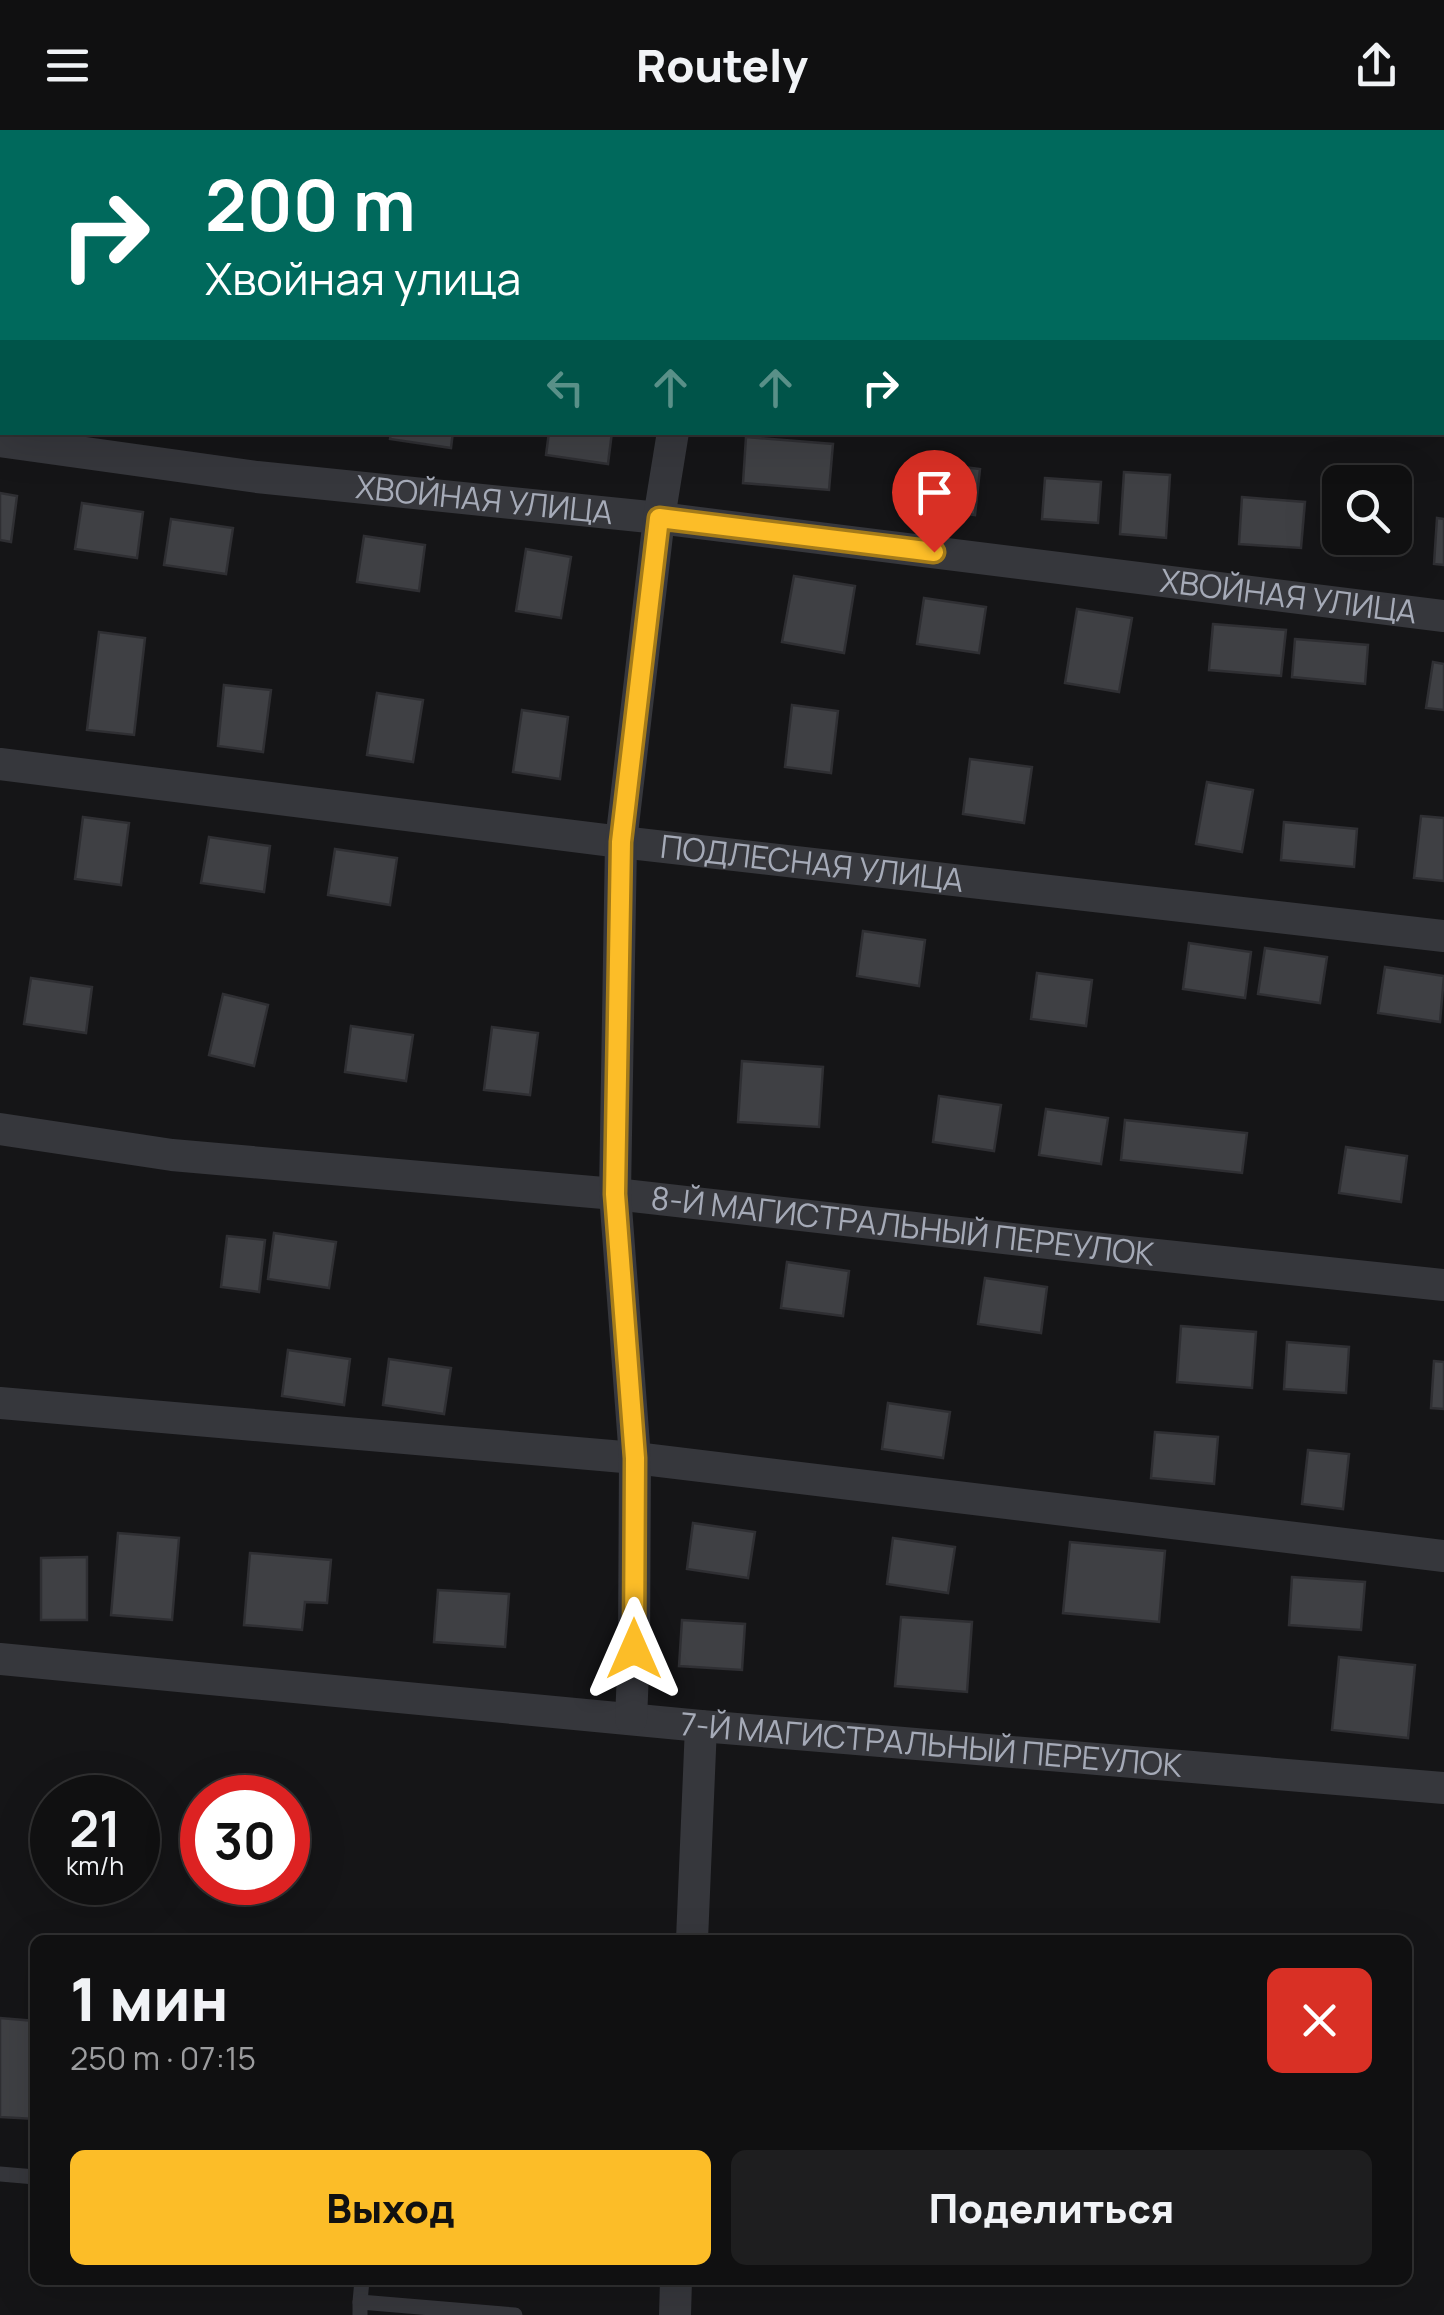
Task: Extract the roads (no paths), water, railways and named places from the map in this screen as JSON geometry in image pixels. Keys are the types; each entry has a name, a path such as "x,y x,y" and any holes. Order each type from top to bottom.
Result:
{"street":[{"path":"631,1719 635,1458 615,1194 621,842 659,518 673,435"},
{"name":"ХВОЙНАЯ УЛИЦА","path":"0,441 257,477 659,518 1444,616"},
{"name":"ПОДЛЕСНАЯ УЛИЦА","path":"0,764 621,842 1444,936"},
{"name":"8-Й МАГИСТРАЛЬНЫЙ ПЕРЕУЛОК","path":"0,1128 172,1155 615,1194 1444,1285"},
{"path":"0,1404 635,1458 1444,1556"},
{"name":"7-Й МАГИСТРАЛЬНЫЙ ПЕРЕУЛОК","path":"0,1659 701,1726 1444,1788"},
{"path":"692,1935 701,1726"},
{"path":"674,2315 676,2285"}],"lane":[{"path":"0,2174 30,2177"},
{"path":"360,2309 515,2315"}]}
